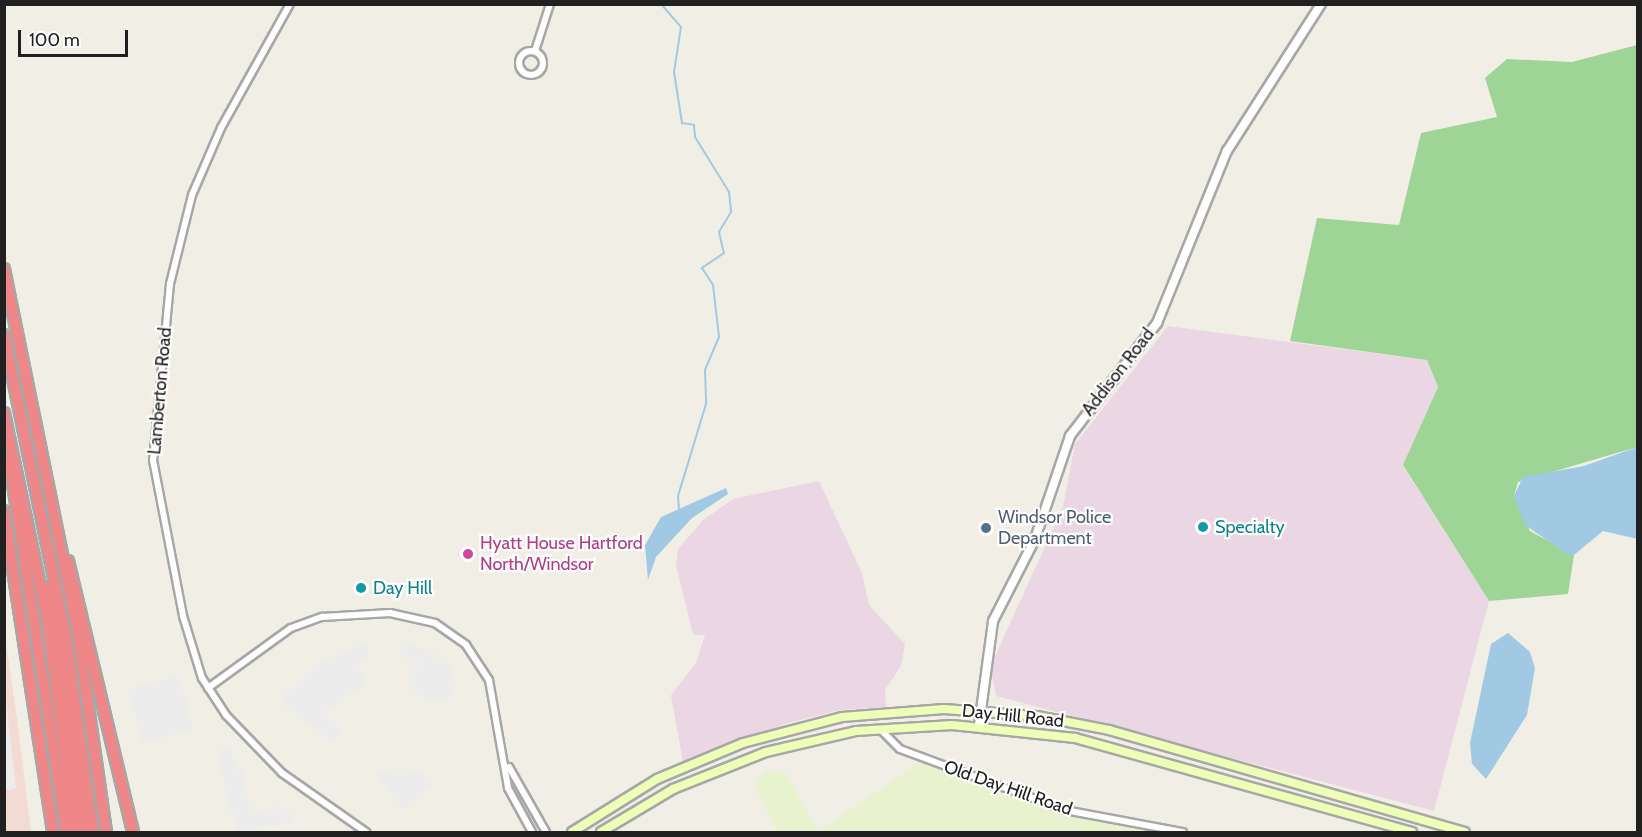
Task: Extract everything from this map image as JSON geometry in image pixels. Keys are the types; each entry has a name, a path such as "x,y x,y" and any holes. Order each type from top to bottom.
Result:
{"highway":[{"path":"4,269 62,554 106,832"},
{"path":"4,335 71,665 93,832"},
{"path":"4,413 47,618 75,832"},
{"path":"21,415 84,832"},
{"path":"4,434 66,832"},
{"path":"4,512 53,832"},
{"path":"62,554 76,577 133,832"}],"main road":[{"name":"Day Hill Road","path":"572,832 639,789 704,758 786,730 878,712 979,710 1109,730 1465,832"},
{"name":"Day Hill Road","path":"601,832 711,772 790,745 880,728 979,725 1086,740 1413,832"},
{"path":"786,730 790,745"},
{"path":"704,758 711,772"},
{"path":"1283,796 1289,782"},
{"path":"1413,832 1418,819"}],"street":[{"name":"Lamberton Road","path":"290,4 205,162 170,284 153,460 190,646 208,688 282,773 366,832"},
{"path":"535,51 543,58 542,69 527,75 519,60 535,51 550,4"},
{"name":"Addison Road","path":"979,725 979,710 993,621 1037,535 1070,436 1157,323 1227,152 1321,4"},
{"path":"208,688 307,622 340,615 412,616 451,633 479,661 494,691 508,766 508,788 532,832"},
{"name":"Old Day Hill Road","path":"880,728 900,749 1065,810 1183,832"},
{"path":"508,766 546,832"}],"shaded area":[{"path":"1168,326 1427,360 1438,387 1403,466 1489,601 1434,811 996,696 990,667 1063,507 1075,444"},
{"path":"819,481 862,573 869,605 905,644 901,666 885,690 886,707 840,710 788,723 683,763 671,695 696,663 705,635 693,635 676,565 678,549 703,520 733,499"},
{"path":"4,629 18,726 31,832 5,832"},
{"path":"402,640 431,651 451,667 456,681 453,696 440,702 424,700 408,685 411,666 417,669 421,662 415,665 400,654"},
{"path":"366,642 370,655 356,666 367,678 364,686 323,713 318,710 343,732 334,743 283,706 282,697 316,665"},
{"path":"173,677 181,682 194,730 142,743 128,688"},
{"path":"4,687 16,788 9,790 4,790"},
{"path":"231,747 236,769 242,769 251,810 247,816 278,805 279,810 289,808 292,822 236,832 237,815 231,815 217,750"},
{"path":"380,770 394,770 395,777 418,770 434,783 403,811 376,774"}],"green space":[{"path":"1637,45 1637,447 1518,482 1514,496 1530,531 1574,555 1568,594 1489,601 1403,465 1438,387 1427,360 1290,341 1317,218 1399,225 1421,133 1497,117 1485,78 1507,59 1572,62"},
{"path":"922,761 1080,815 1176,832 777,832 754,785 766,772 785,772 818,831"}],"water":[{"path":"1637,447 1637,539 1603,531 1574,555 1567,554 1525,525 1514,496 1523,477 1584,466"},
{"path":"726,488 728,494 692,518 656,557 648,580 645,545 661,517"},
{"path":"1508,633 1530,652 1535,668 1527,715 1486,779 1472,764 1470,743 1491,644"}],"waterway":[{"path":"661,4 681,27 674,72 682,123 694,125 695,137 729,192 731,212 719,232 724,253 702,268 713,285 719,337 705,370 706,404 678,496 679,509"}],"place":[{"name":"Specialty","path":"1203,527"},
{"name":"Windsor Police Department","path":"986,528"},
{"name":"Hyatt House Hartford North/Windsor","path":"468,554"},
{"name":"Day Hill","path":"361,588"}]}
